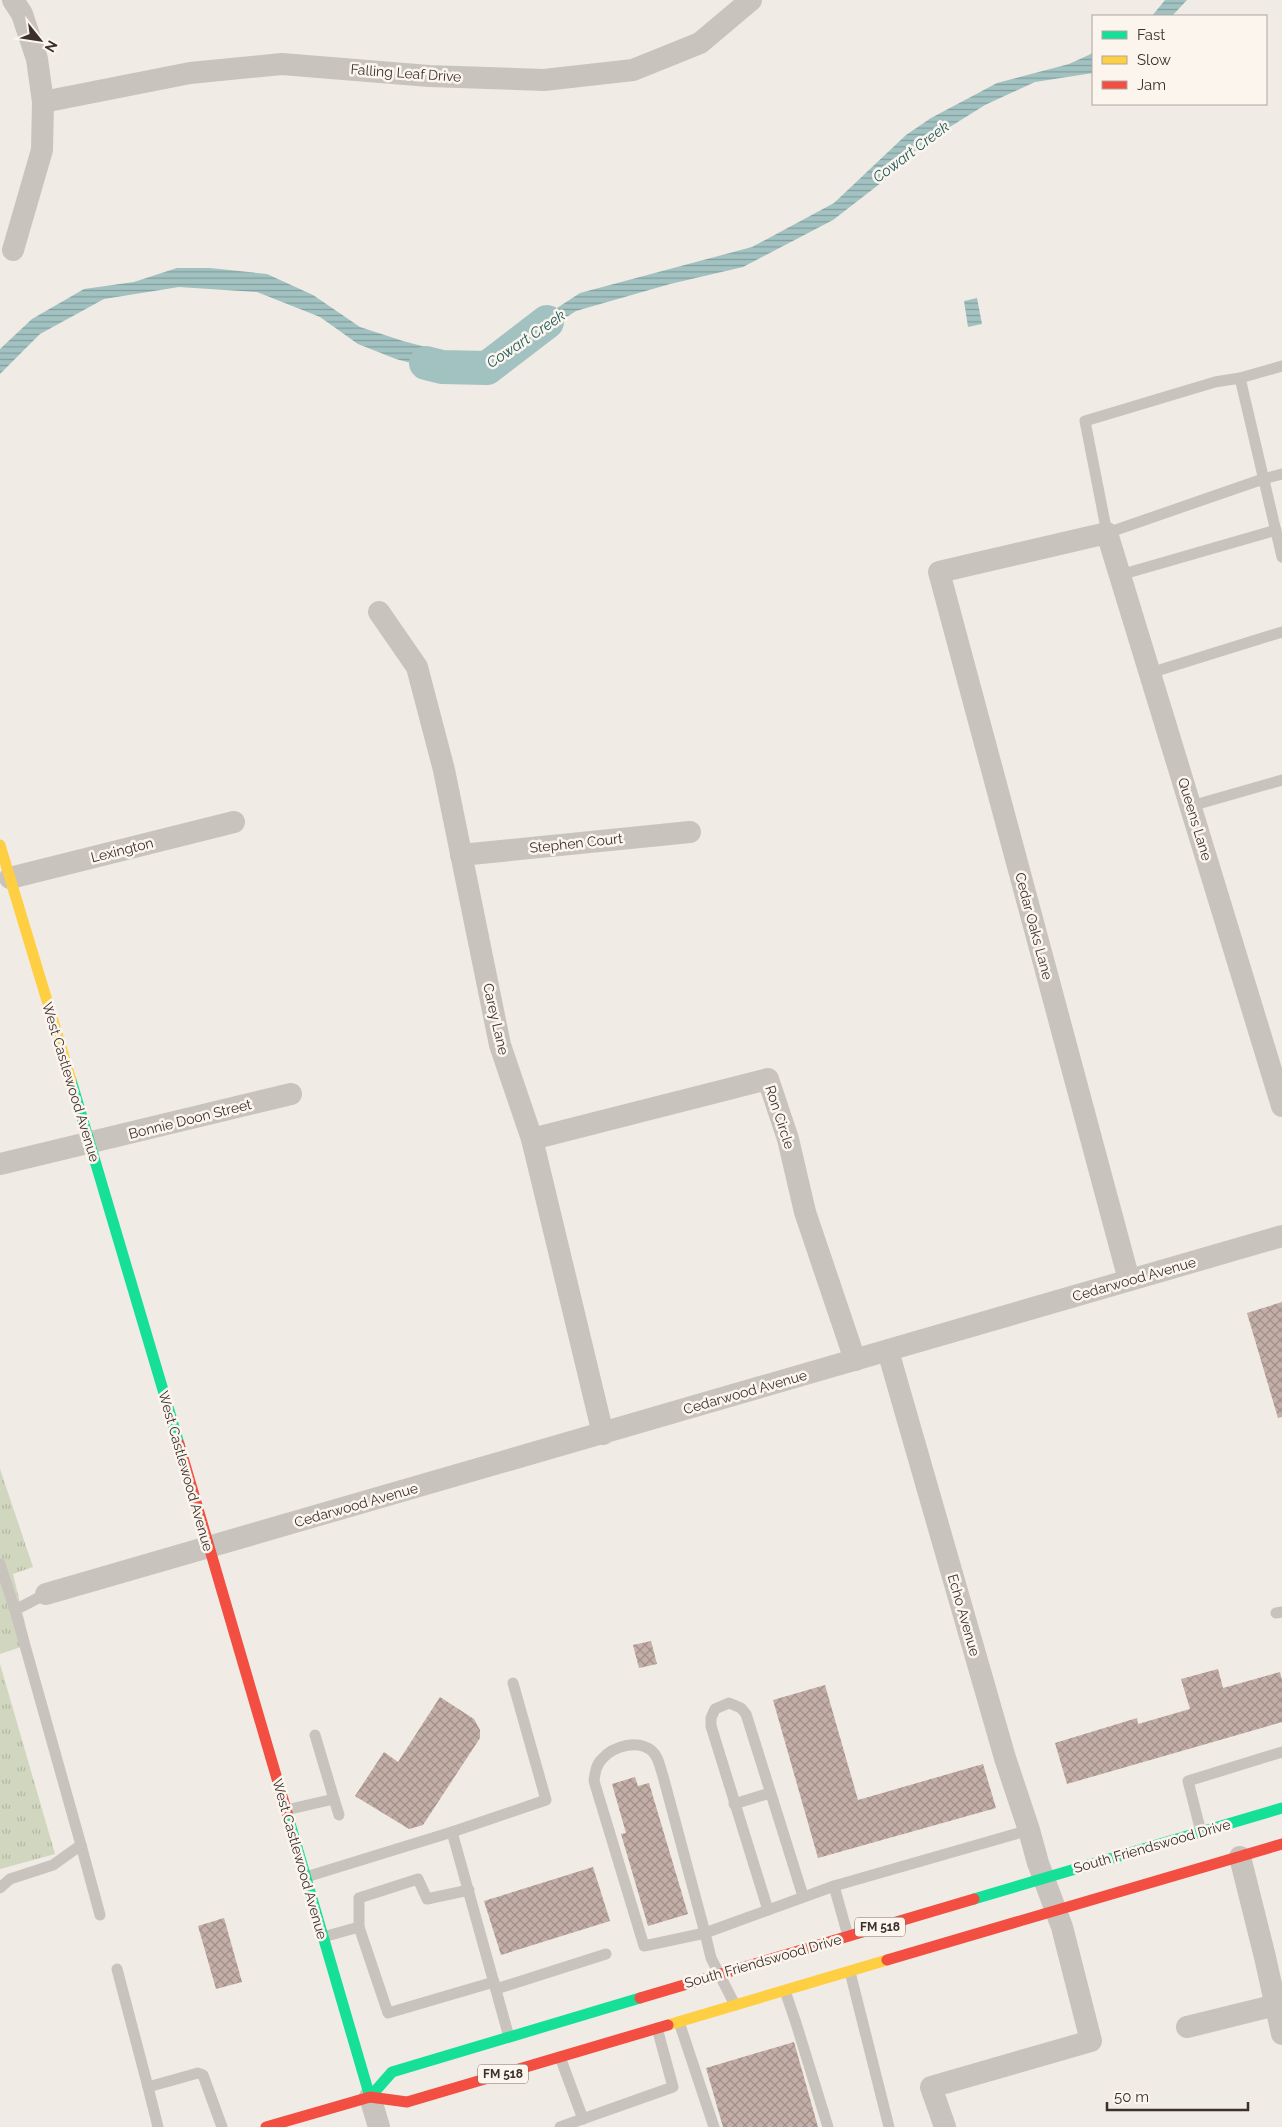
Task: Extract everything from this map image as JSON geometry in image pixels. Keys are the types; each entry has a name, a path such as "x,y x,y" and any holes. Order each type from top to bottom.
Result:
{"main road":[{"name":"West Castlewood Avenue","path":"0,845 370,2097"},
{"name":"South Friendswood Drive","path":"370,2097 392,2072 1282,1808"},
{"name":"FM 518","path":"266,2127 370,2097 407,2102 1282,1844"}],"street":[{"path":"13,0 22,14 37,59 43,102 42,150 13,250"},
{"name":"Falling Leaf Drive","path":"43,102 190,72 282,64 428,76 544,80 633,70 700,43 752,0"},
{"name":"Cedar Oaks Lane","path":"1108,532 939,572 1129,1280"},
{"name":"Queens Lane","path":"1108,532 1282,1106"},
{"name":"Carey Lane","path":"379,612 417,667 444,770 500,1045 532,1139 603,1434"},
{"name":"Lexington","path":"10,878 234,822"},
{"name":"Stephen Court","path":"461,855 690,832"},
{"name":"Ron Circle","path":"532,1139 768,1079 788,1139 805,1212 855,1360"},
{"name":"Bonnie Doon Street","path":"0,1164 291,1094"},
{"name":"Cedarwood Avenue","path":"46,1594 1282,1236"},
{"name":"Echo Avenue","path":"888,1350 1006,1758 1062,1928 1091,2040 931,2087 945,2127"},
{"path":"1240,1857 1282,2034"},
{"path":"1187,2027 1276,2005"},
{"path":"370,2097 379,2127"}],"lane":[{"path":"1282,366 1240,378 1215,382 1085,421 1108,532 1282,474"},
{"path":"1240,378 1282,557"},
{"path":"1120,575 1276,530"},
{"path":"1150,673 1282,632"},
{"path":"1190,806 1282,780"},
{"path":"0,1564 15,1610 100,1915"},
{"path":"15,1610 46,1594"},
{"path":"305,1877 452,1832 546,1800 513,1683"},
{"path":"768,1910 710,1726 715,1709 729,1703 741,1708 746,1714 803,1896"},
{"path":"315,1735 339,1815"},
{"path":"735,2005 718,1974 705,1933 658,1759 652,1751 641,1746 630,1744 613,1750 602,1758 595,1770 594,1781 644,1946 705,1933 834,1886 1030,1830"},
{"path":"1201,1832 1188,1781 1282,1752"},
{"path":"734,1804 770,1793"},
{"path":"286,1810 334,1799"},
{"path":"452,1832 509,2037"},
{"path":"0,1888 10,1879 53,1865 81,1846"},
{"path":"469,1890 427,1899 418,1880 358,1898 359,1927 388,2013 495,1986 606,1954"},
{"path":"834,1886 848,1936"},
{"path":"323,1937 359,1927"},
{"path":"117,1969 158,2127"},
{"path":"850,1972 889,2127"},
{"path":"785,1991 828,2127"},
{"path":"679,2022 714,2127"},
{"path":"560,2127 673,2087 657,2028"},
{"path":"560,2057 584,2119"},
{"path":"148,2087 198,2073 203,2075 222,2127"}],"green space":[{"path":"0,1469 33,1567 13,1574 30,1644 0,1654"},
{"path":"0,1664 55,1854 0,1869"}],"water":[{"path":"1165,0 1187,0 1173,15 1153,15"},
{"name":"Cowart Creek","path":"1092,53 1092,73 1035,82 985,105 921,145 886,179 833,220 743,267 670,284 576,311 523,345 456,375 396,359 358,344 320,317 257,292 179,287 104,299 40,334 0,374 0,349 32,319 84,289 134,282 177,268 210,268 267,274 313,295 360,327 467,358 517,334 580,293 752,247 834,203 906,135 931,118 997,83 1069,64"},
{"path":"977,298 982,324 968,327 964,301"}],"building":[{"path":"1282,1302 1282,1417 1278,1418 1247,1313"},
{"path":"651,1641 657,1664 639,1668 633,1645"},
{"path":"1218,1669 1223,1688 1280,1672 1282,1680 1282,1722 1067,1784 1055,1743 1137,1718 1138,1724 1190,1709 1181,1679"},
{"path":"825,1685 858,1800 983,1764 996,1808 818,1858 773,1700"},
{"path":"440,1697 474,1719 480,1730 480,1738 423,1825 409,1829 355,1796 384,1752 398,1762"},
{"path":"635,1777 638,1786 649,1783 688,1914 648,1926 621,1834 626,1833 612,1784"},
{"path":"593,1867 610,1921 501,1955 484,1901"},
{"path":"224,1918 242,1982 216,1989 198,1926"},
{"path":"794,2042 818,2127 723,2127 706,2068"}],"waterway":[{"name":"Cowart Creek","path":"426,363 442,367 487,368 547,322"}],"traffic: fast":[{"path":"71,1080 179,1444"},
{"path":"974,1899 1282,1808"},
{"path":"287,1813 370,2097"},
{"path":"370,2097 392,2072 640,1998"}],"traffic: slow":[{"path":"0,845 71,1080"},
{"path":"668,2025 887,1960"}],"traffic: jam":[{"path":"179,1444 287,1813"},
{"path":"887,1960 1282,1844"},
{"path":"640,1998 974,1899"},
{"path":"266,2127 370,2097 407,2102 668,2025"}]}
